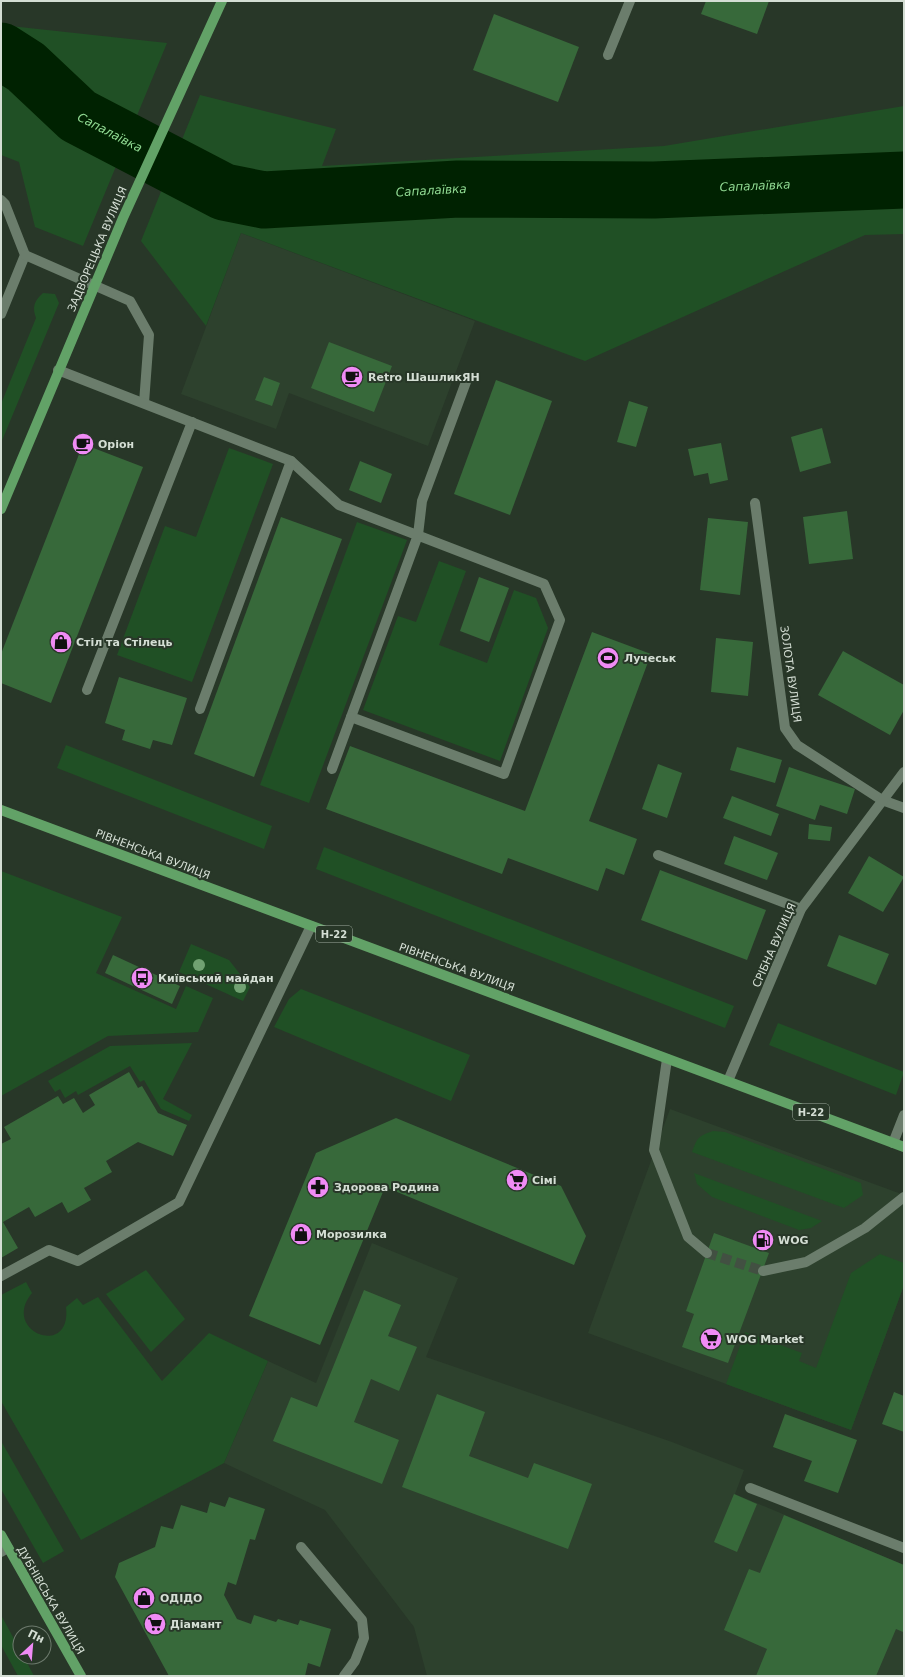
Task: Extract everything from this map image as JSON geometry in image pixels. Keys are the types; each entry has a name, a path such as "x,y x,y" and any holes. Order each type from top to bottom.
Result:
{"main road":[{"name":"ЗАДВОРЕЦЬКА ВУЛИЦЯ","path":"1,510 58,370 123,218 222,1"},
{"name":"РІВНЕНСЬКА ВУЛИЦЯ","path":"1,810 904,1147"},
{"name":"ДУБНІВСЬКА ВУЛИЦЯ","path":"1,1535 5,1550 81,1676"}],"street":[{"path":"608,55 630,1"},
{"path":"1,200 5,204 25,255 1,314"},
{"path":"25,255 130,300 149,334 144,403"},
{"path":"58,370 291,461 339,505 544,584 560,620 504,774 351,717"},
{"path":"332,769 418,535 422,502 466,382"},
{"path":"87,690 192,422"},
{"path":"200,709 291,461"},
{"name":"ЗОЛОТА ВУЛИЦЯ","path":"755,503 785,728 797,745 882,800 904,808"},
{"name":"СРІБНА ВУЛИЦЯ","path":"728,1081 800,909 904,772"},
{"path":"658,855 800,909"},
{"path":"1,1276 49,1250 78,1261 179,1202 311,926"},
{"path":"667,1059 654,1150 688,1237 707,1253"},
{"path":"893,1143 904,1115"},
{"path":"763,1271 806,1262 864,1228 904,1197"},
{"path":"750,1488 904,1548"},
{"path":"301,1547 362,1620 364,1638 355,1661 344,1676"}],"shaded area":[{"path":"241,233 475,321 428,446 289,393 276,429 181,394"},
{"name":"WOG","path":"670,1109 904,1195 904,1285 851,1430 588,1333"},
{"path":"372,1243 458,1278 426,1357 672,1442 744,1470 735,1494 904,1565 904,1676 427,1676 414,1627 325,1510 224,1463 268,1361 316,1383"}],"green space":[{"path":"1,25 167,43 83,246 35,227 19,162 1,155"},
{"path":"200,95 336,129 322,166 664,146 904,106 904,234 865,235 585,361 241,233 206,326 141,241"},
{"path":"43,293 55,294 59,303 1,443 1,404 36,318 34,311 35,304"},
{"path":"229,448 273,464 192,682 117,655 165,526 196,537"},
{"path":"357,522 407,540 309,803 260,785"},
{"path":"439,561 466,571 439,645 487,663 514,590 536,598 548,628 500,761 363,710 398,616 416,622"},
{"path":"66,745 272,826 264,849 57,768"},
{"path":"324,847 734,1006 725,1028 316,869"},
{"path":"1,871 122,917 96,973 176,1009 186,986 213,998 198,1032 108,1036 1,1096"},
{"path":"191,944 229,960 250,987 243,1001 179,972"},
{"path":"301,989 470,1055 451,1101 274,1027 289,999"},
{"path":"778,1023 904,1072 896,1095 769,1045"},
{"path":"192,1043 163,1099 192,1115 189,1121 161,1109 144,1080 140,1082 130,1066 78,1095 76,1091 65,1098 60,1089 55,1092 48,1081 110,1046"},
{"path":"713,1131 725,1132 861,1183 863,1195 844,1208 692,1152 699,1138 704,1134"},
{"path":"694,1173 822,1221 811,1228 799,1230 712,1197 697,1184"},
{"path":"880,1254 904,1263 904,1285 851,1430 726,1384 745,1332 802,1353 799,1361 816,1368 851,1273"},
{"path":"146,1270 185,1319 151,1352 106,1294"},
{"path":"26,1282 32,1293 25,1307 25,1319 30,1328 39,1334 49,1336 59,1332 65,1323 66,1307 77,1298 83,1305 98,1297 162,1381 209,1333 268,1361 224,1463 81,1540 1,1401 1,1295"},
{"path":"1,1441 64,1551 43,1563 1,1489"},
{"path":"1,1615 12,1635 12,1665 28,1665 34,1676 18,1676 1,1645"}],"building":[{"path":"706,1 769,1 757,34 701,14"},
{"path":"494,14 579,47 558,102 473,70"},
{"name":"Retro ШашликЯН","path":"329,342 392,366 374,412 311,388"},
{"path":"264,377 280,383 272,406 255,400"},
{"path":"496,380 552,401 510,515 454,494"},
{"path":"629,401 648,407 636,447 617,442"},
{"path":"822,428 831,463 800,472 791,437"},
{"path":"721,443 728,480 710,484 708,473 694,476 688,449"},
{"path":"83,444 143,467 51,703 1,683 1,654"},
{"path":"360,461 392,474 381,503 349,490"},
{"path":"847,511 853,559 809,564 803,517"},
{"path":"281,517 342,539 254,777 194,754"},
{"path":"708,518 748,522 740,595 700,590"},
{"path":"479,577 509,588 489,642 460,631"},
{"path":"592,632 651,654 589,821 637,839 624,875 606,868 598,891 508,858 502,874 326,809 350,746 525,811"},
{"path":"716,638 753,642 748,696 711,692"},
{"path":"843,651 904,685 904,710 890,735 818,695"},
{"path":"119,677 187,698 172,745 153,740 150,749 122,740 125,730 105,723"},
{"path":"737,747 782,760 775,783 730,770"},
{"path":"658,764 682,773 667,818 642,809"},
{"path":"789,767 855,789 847,814 820,805 815,820 776,806"},
{"path":"732,796 779,814 771,836 723,818"},
{"path":"809,824 832,827 830,841 808,839"},
{"path":"734,836 778,853 767,880 724,864"},
{"path":"869,856 904,877 883,912 848,893"},
{"path":"660,870 766,910 747,960 641,920"},
{"path":"839,935 889,954 876,985 827,966"},
{"path":"113,955 180,986 172,1004 105,973"},
{"path":"129,1072 138,1088 142,1086 158,1113 187,1125 173,1156 138,1142 106,1161 112,1172 84,1188 91,1200 68,1213 62,1202 35,1217 29,1207 3,1222 18,1248 1,1258 1,1144 11,1139 4,1127 58,1096 63,1104 74,1098 83,1113 95,1105 89,1095"},
{"path":"396,1118 561,1186 586,1236 574,1265 385,1187 320,1345 249,1316 316,1153"},
{"path":"714,1233 769,1253 728,1363 682,1347 694,1314 686,1311"},
{"path":"364,1290 401,1305 388,1336 417,1347 399,1391 371,1379 354,1422 399,1440 382,1484 273,1441 291,1397 317,1407"},
{"path":"894,1392 904,1396 904,1432 882,1424"},
{"path":"437,1394 485,1412 469,1456 528,1478 534,1463 592,1484 568,1549 402,1487"},
{"path":"785,1414 857,1440 838,1493 804,1481 812,1461 773,1447"},
{"path":"734,1494 757,1504 737,1552 714,1542"},
{"path":"229,1497 265,1509 255,1540 250,1539 236,1585 228,1582 224,1595 237,1619 251,1624 254,1615 276,1622 278,1619 298,1625 300,1620 331,1629 320,1667 308,1663 305,1676 169,1676 115,1577 119,1563 155,1547 161,1526 173,1529 181,1505 207,1513 210,1502 225,1507"},
{"path":"784,1515 904,1565 904,1630 903,1632 896,1629 876,1676 756,1676 767,1649 724,1630 749,1569 760,1573"}],"waterway":[{"name":"Сапалаївка","path":"1,51 26,67 78,116 224,192 264,200 458,189 654,190 904,180"}],"tunnel":[{"path":"707,1253 763,1271"}],"place":[{"name":"Retro ШашликЯН","path":"352,377"},
{"name":"Оріон","path":"83,444"},
{"name":"Стіл та Стілець","path":"61,642"},
{"name":"Лучеськ","path":"608,658"},
{"name":"Київський майдан","path":"142,978"},
{"name":"Сімі","path":"517,1180"},
{"name":"Здорова Родина","path":"318,1187"},
{"name":"Морозилка","path":"301,1234"},
{"name":"WOG","path":"763,1240"},
{"name":"WOG Market","path":"711,1339"},
{"name":"ОДІДО","path":"144,1598"},
{"name":"Діамант","path":"155,1624"}]}
